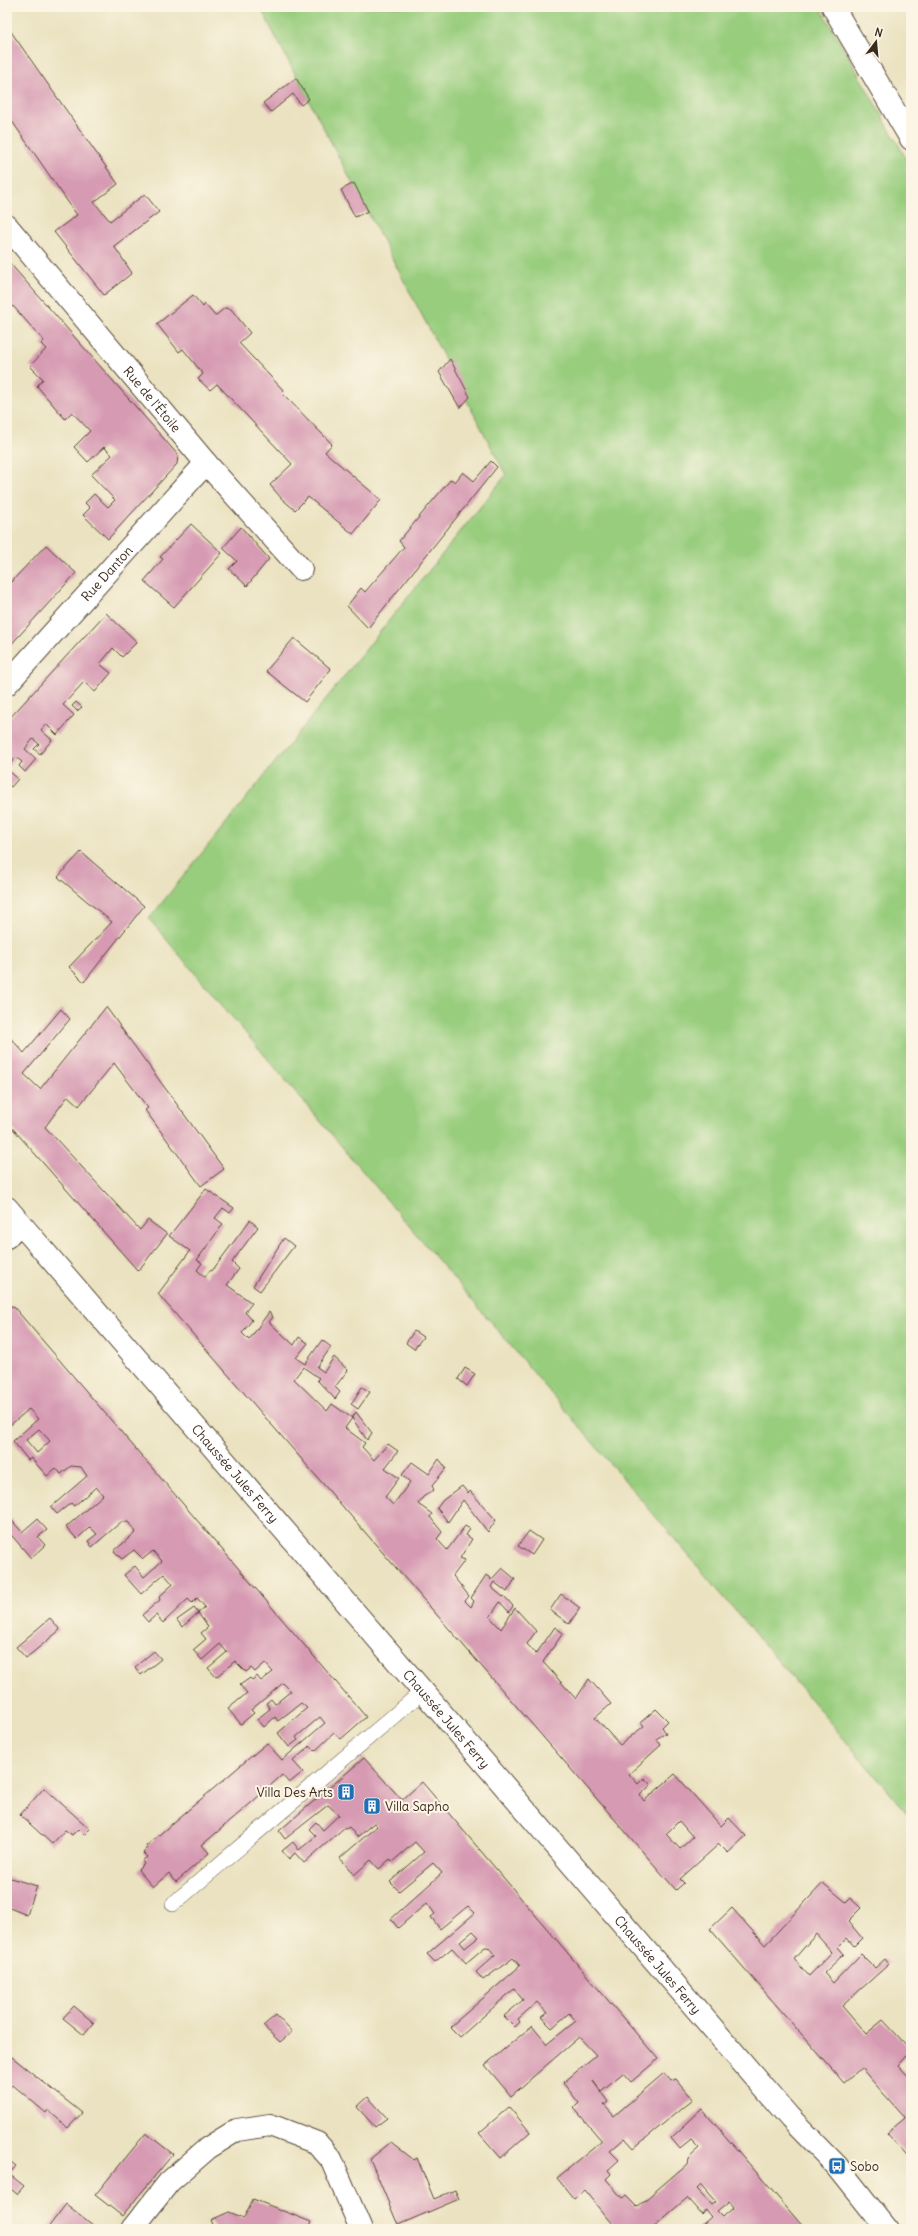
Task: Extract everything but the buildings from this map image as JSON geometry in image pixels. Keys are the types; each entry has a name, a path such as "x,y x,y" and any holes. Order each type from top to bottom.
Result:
{"main road":[{"path":"834,7 911,139"},
{"name":"Rue de l'Étoile","path":"7,226 206,463 300,569"},
{"name":"Rue Danton","path":"7,684 206,463"},
{"name":"Chaussée Jules Ferry","path":"11,1222 423,1691 790,2118 837,2166 887,2229"},
{"path":"132,2229 170,2182 208,2148 237,2130 270,2125 317,2143 331,2159 361,2229"}],"lane":[{"path":"173,1904 423,1691"}],"green space":[{"path":"260,7 820,7 911,167 911,1818 149,919 506,475"}],"place":[{"name":"Villa Des Arts","path":"346,1792"},
{"name":"Villa Sapho","path":"372,1806"},
{"name":"Sobo","path":"837,2166"}]}
